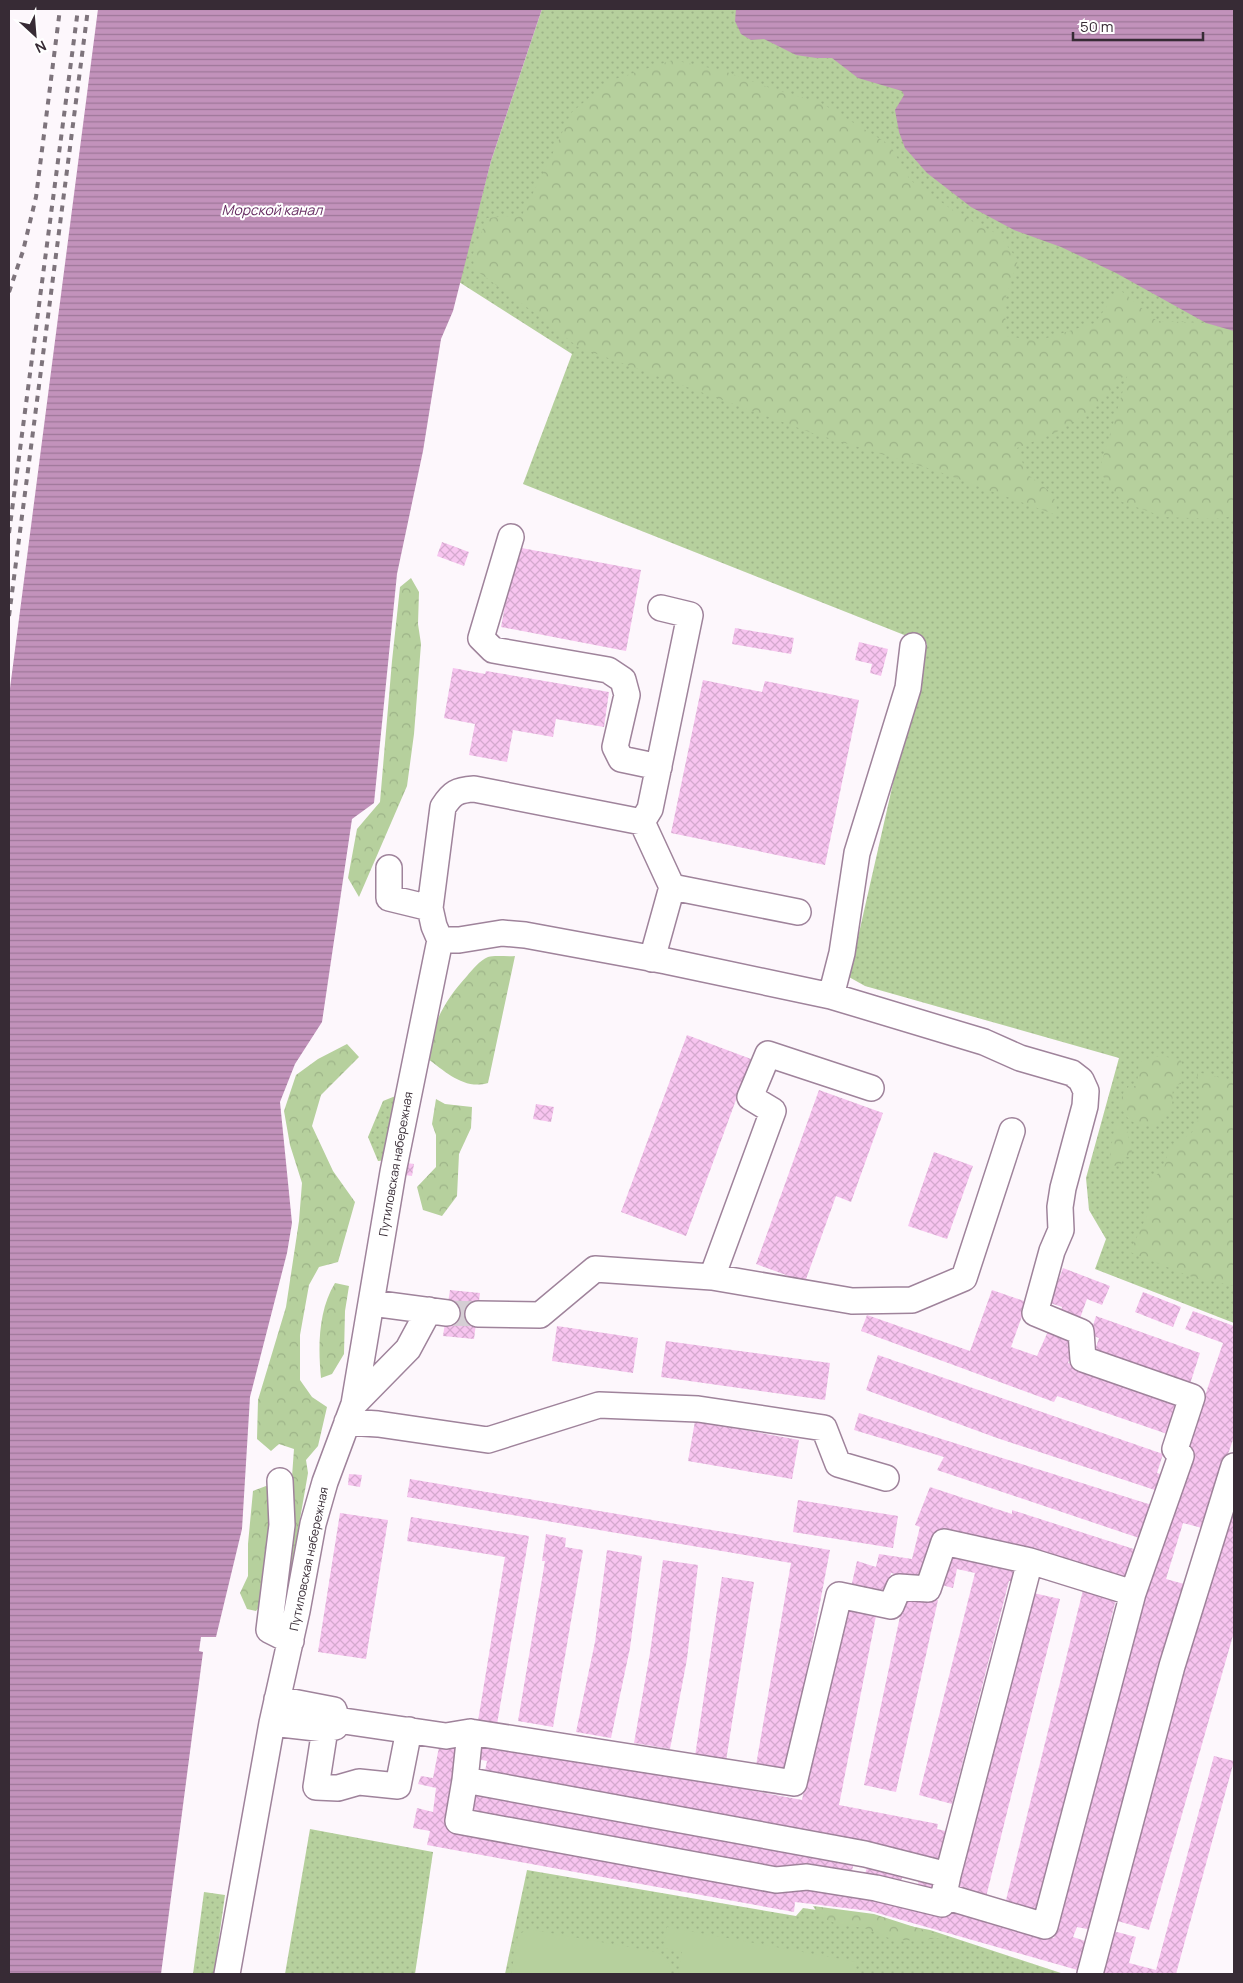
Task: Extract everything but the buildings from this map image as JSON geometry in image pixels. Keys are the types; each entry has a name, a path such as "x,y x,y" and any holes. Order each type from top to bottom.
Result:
{"street":[{"path":"511,537 481,638 493,650 608,670 623,680 627,696 615,747 621,760 659,768"},
{"path":"642,822 650,809 690,615 661,608"},
{"path":"831,996 842,953 857,853 908,688 913,646"},
{"path":"465,1780 865,1854 1045,1926 1133,1593 1181,1456 1175,1449 1192,1397 1083,1359 1081,1332 1035,1313 1052,1251 1061,1230 1060,1207 1063,1188 1085,1106 1086,1091 1082,1080 1072,1073 1020,1058 984,1042 831,996 652,959 518,934 502,933 459,940 440,940 434,926 430,908 443,808 450,797 460,790 474,789 642,822"},
{"path":"642,822 672,887 660,936 652,959"},
{"path":"389,868 389,898 430,908"},
{"path":"672,887 798,912"},
{"name":"Путиловская набережная","path":"227,1974 272,1723 291,1641 314,1524 325,1482 350,1413 372,1303 393,1172 440,940"},
{"path":"712,1277 773,1111 750,1097 768,1054 871,1088"},
{"path":"478,1314 540,1315 594,1269 712,1277 852,1302 912,1300 964,1278 1012,1131"},
{"path":"372,1303 438,1311 408,1349 350,1413 378,1424 488,1440 599,1405 698,1409 824,1428 838,1464 886,1478"},
{"path":"1090,1974 1172,1666 1234,1466"},
{"path":"280,1480 282,1525 269,1630 291,1641"},
{"path":"272,1723 331,1724 409,1730 446,1736 470,1732 794,1783 839,1595 891,1606 899,1587 928,1589 944,1542 1030,1561 1133,1593"},
{"path":"470,1732 458,1821 776,1880 807,1877 876,1888 942,1904 1030,1561"},
{"path":"277,1699 334,1710 316,1787 338,1788 359,1782 398,1786 409,1730"}],"green space":[{"path":"542,9 1234,9 1234,1323 1095,1269 1106,1239 1089,1210 1086,1178 1119,1058 865,986 849,977 904,735 927,644 523,484 572,354 459,282 491,161"},
{"path":"673,60 724,71 773,89 821,103 890,145 910,180 951,209 999,235 1018,260 1004,303 1007,336 1037,341 1095,323 1119,289 1157,321 1206,323 1234,331 1234,516 1215,519 1164,517 1122,502 1099,471 1129,370 1093,410 1055,433 1017,448 1027,474 1053,494 1059,516 934,470 812,433 578,347 474,269 473,254 487,218 522,215 571,113 609,81"},
{"path":"411,578 419,592 418,624 421,644 414,734 407,786 359,897 348,878 357,829 380,802 400,587"},
{"path":"491,956 515,956 488,1083 479,1085 463,1082 428,1059 435,1025 452,994 479,963"},
{"path":"347,1044 359,1057 321,1095 312,1126 333,1171 355,1202 338,1262 319,1267 309,1285 300,1335 300,1380 312,1397 327,1407 318,1446 306,1460 308,1473 291,1571 283,1564 289,1518 294,1449 279,1444 271,1451 257,1439 258,1400 286,1307 299,1221 302,1183 290,1145 284,1111 296,1075 318,1059"},
{"path":"1159,1056 1180,1059 1182,1063 1181,1084 1173,1085 1172,1109 1164,1118 1152,1125 1140,1125 1126,1116 1121,1105 1122,1098 1126,1086 1137,1086 1139,1062"},
{"path":"1197,1072 1234,1081 1234,1286 1189,1276 1130,1252 1149,1211 1150,1183 1165,1165 1169,1146 1190,1134 1195,1128 1199,1116 1200,1101"},
{"path":"403,1093 390,1160 378,1161 368,1137 383,1101"},
{"path":"436,1099 445,1104 472,1107 471,1128 459,1154 457,1196 442,1216 423,1210 417,1187 436,1167 436,1135 432,1124"},
{"path":"1117,1124 1126,1127 1132,1151 1129,1157 1123,1156 1121,1165 1112,1166 1109,1160"},
{"path":"335,1283 349,1286 345,1311 344,1354 332,1374 321,1378 320,1329 325,1305"},
{"path":"266,1486 275,1490 266,1598 256,1611 247,1609 240,1593 248,1576 248,1544 253,1491"},
{"path":"310,1829 433,1852 415,1974 285,1974"},
{"path":"527,1870 796,1916 803,1908 864,1917 930,1930 1064,1974 505,1974"},
{"path":"204,1892 225,1895 214,1974 193,1974"},
{"path":"813,1906 874,1914 939,1935 940,1938 908,1940 889,1938 868,1929 830,1921 818,1913"},
{"path":"667,1927 857,1962 855,1974 678,1974 682,1952 663,1948"},
{"path":"528,1929 657,1952 668,1961 670,1974 511,1974 518,1935"}],"water":[{"name":"Морской канал","path":"98,9 542,9 491,161 453,311 441,339 423,451 397,574 374,803 352,819 322,1022 295,1064 280,1102 292,1223 287,1253 250,1397 242,1529 216,1637 201,1637 199,1651 203,1652 161,1974 9,1974 9,696"},
{"path":"736,9 1234,9 1234,331 1206,323 1116,273 1061,247 1014,230 971,207 927,173 905,148 899,132 895,110 904,95 902,91 858,78 832,58 796,55 764,39 751,40 741,34 735,21"}],"tunnel":[{"path":"447,1313 478,1314"}],"railway":[{"path":"9,292 23,251 36,197 60,9"},
{"path":"9,533 78,9"},
{"path":"9,616 88,9"}]}
